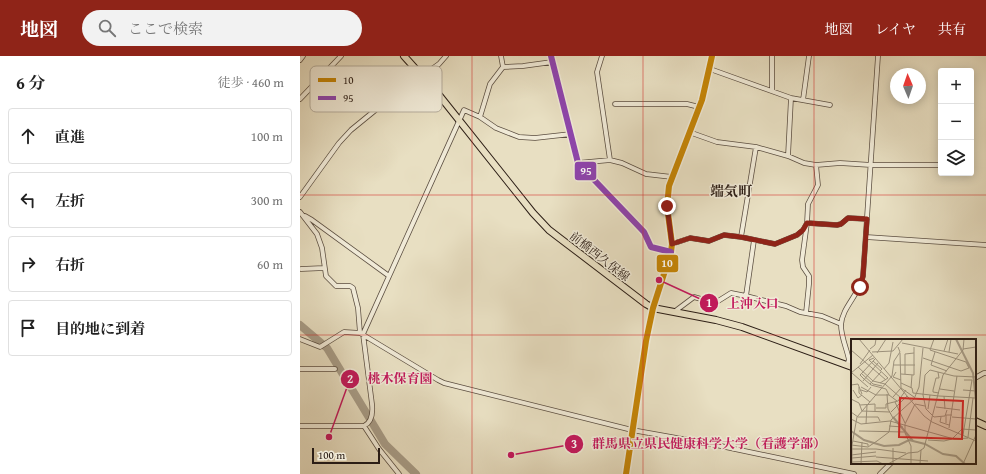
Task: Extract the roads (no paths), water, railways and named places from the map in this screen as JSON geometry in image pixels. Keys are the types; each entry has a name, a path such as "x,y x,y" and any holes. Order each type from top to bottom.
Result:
{"main road":[{"name":"前橋西久保線","path":"404,56 413,66"},
{"name":"前橋西久保線","path":"442,97 533,214 549,230 635,297 653,308 716,320 742,327 850,366"},
{"path":"976,421 986,426"}],"street":[{"path":"300,60 303,56"},
{"path":"331,66 341,56"},
{"path":"436,66 446,56"},
{"path":"480,117 490,84 503,67 501,56"},
{"path":"551,56 578,163 644,232 651,247 671,252"},
{"path":"602,56 597,72 610,160"},
{"path":"626,474 645,349 653,308 671,252 672,244 667,202 669,186 699,107 710,69 712,56"},
{"path":"772,56 772,91"},
{"path":"803,100 809,56"},
{"path":"850,366 841,324 846,311 862,284 878,56"},
{"path":"503,67 552,62"},
{"path":"710,69 791,98 830,105"},
{"path":"300,99 310,89"},
{"path":"788,156 791,98"},
{"path":"615,104 688,104 699,107"},
{"path":"361,333 389,276 464,110 480,117 496,128 519,137 540,137 571,134"},
{"path":"300,197 339,143 351,130 373,112"},
{"path":"689,132 717,142 756,147 788,156 804,163 816,165 840,163 938,166"},
{"path":"741,237 756,147"},
{"path":"578,163 610,160 622,163 646,174 672,177"},
{"path":"806,313 809,276 803,267 802,260 808,204 818,185 816,165"},
{"path":"302,214 389,276"},
{"path":"302,214 317,234 322,248 326,276 336,286 350,286 354,288 372,404 372,415 365,426"},
{"path":"807,223 837,225 841,224 848,218 867,219"},
{"path":"672,244 690,238 709,241 724,235 775,244 797,235 803,230 807,223"},
{"path":"866,237 986,245"},
{"path":"746,296 754,240"},
{"path":"300,269 324,268"},
{"path":"674,312 694,297 715,303 731,293 822,316 841,324"},
{"path":"300,339 321,347 344,332 361,333 438,380 632,430 716,445 854,474"},
{"path":"300,369 335,369"},
{"path":"976,377 986,373"},
{"path":"300,426 365,426"},
{"path":"365,426 378,449 399,474"},
{"path":"880,474 889,464"}],"waterway":[{"path":"300,325 327,348 385,444 416,474"}],"place":[{"name":"上沖入口","path":"659,280"},
{"name":"桃木保育園","path":"329,437"},
{"name":"群馬県立県民健康科学大学（看護学部）","path":"511,455"}],"district":[{"name":"端気町","path":"731,191"}]}
